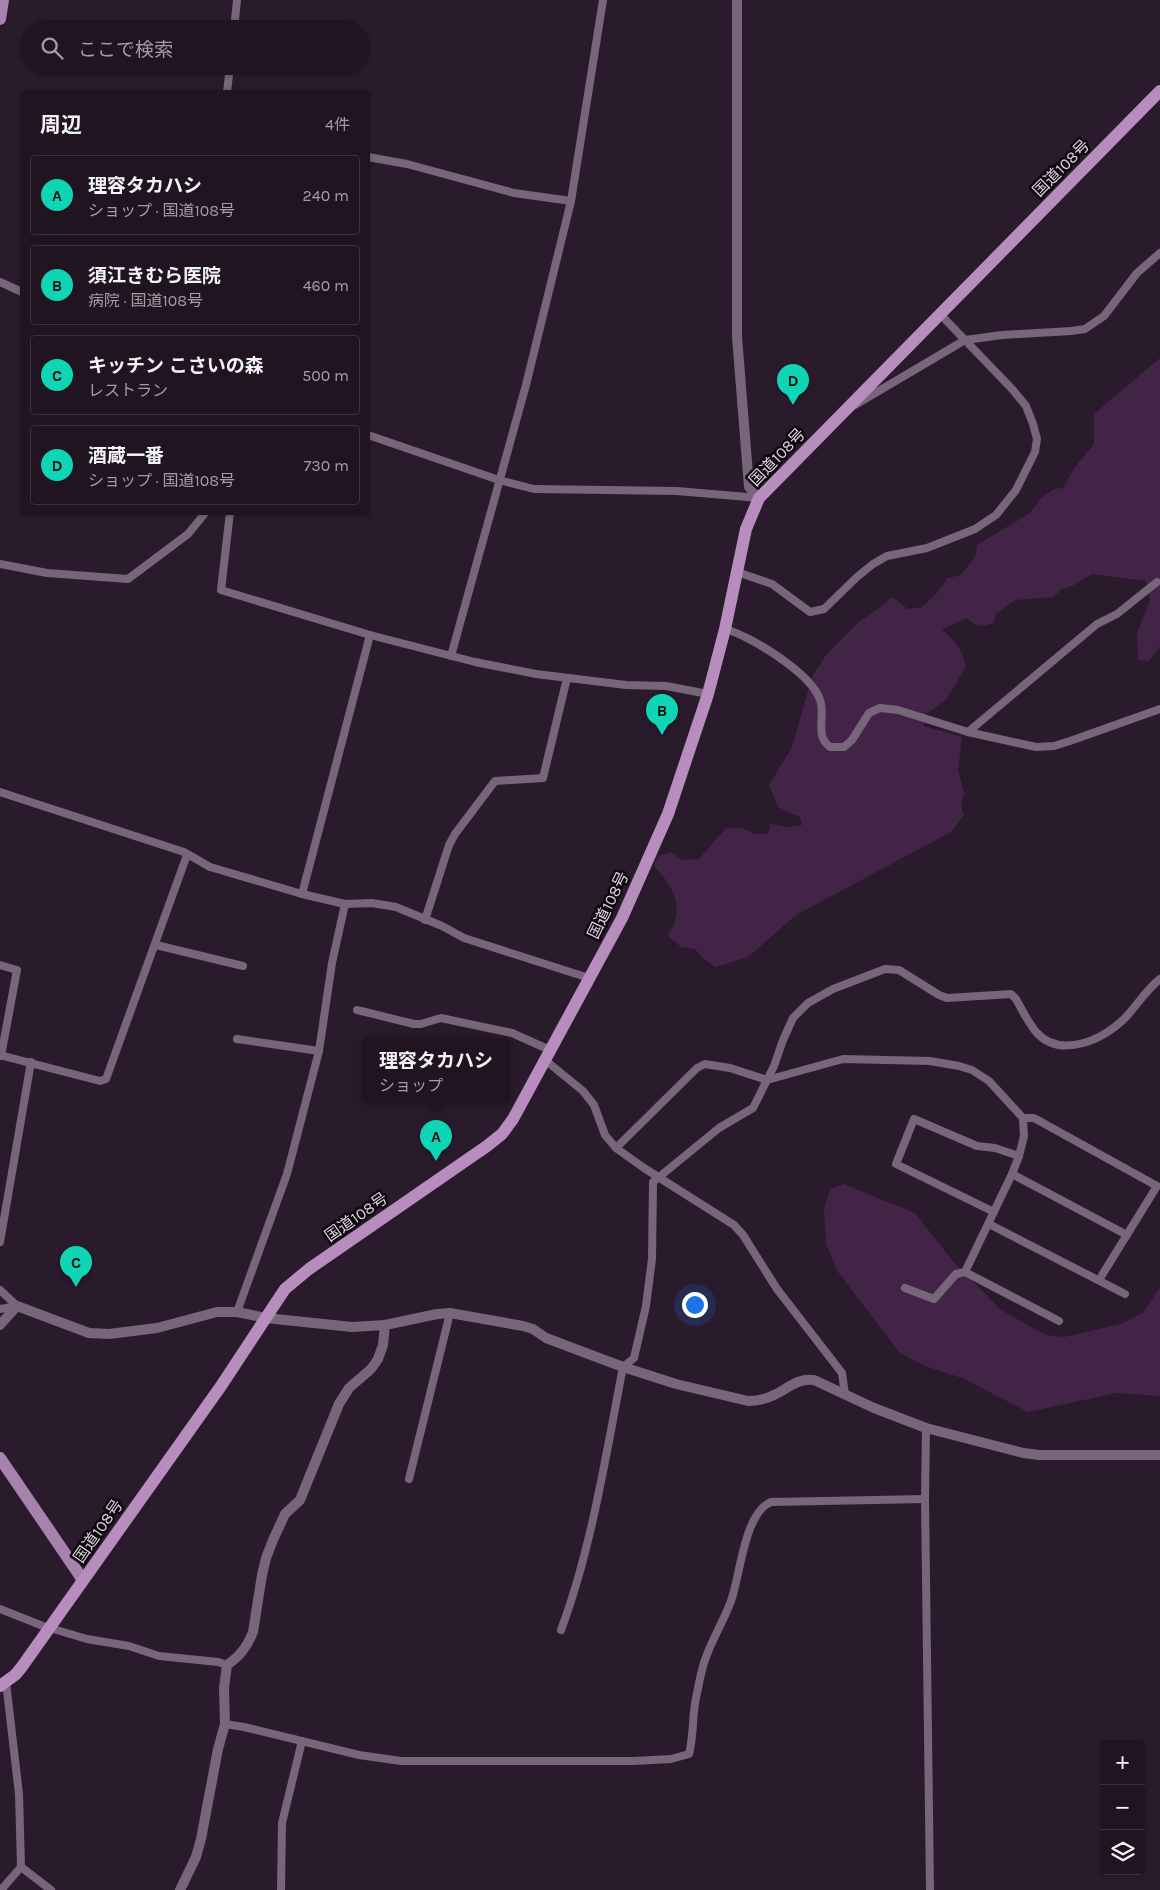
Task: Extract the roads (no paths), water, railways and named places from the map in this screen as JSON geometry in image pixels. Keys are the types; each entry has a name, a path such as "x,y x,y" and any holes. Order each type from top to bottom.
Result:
{"highway":[{"name":"国道108号","path":"3,1684 21,1668 221,1386 285,1289 297,1278 487,1146 502,1134 513,1119 622,918 668,814 708,694 725,629 746,529 759,498 1160,91"}],"main road":[{"path":"0,19 3,0"},
{"path":"0,1458 83,1580"}],"street":[{"path":"235,20 237,0"},
{"path":"451,656 526,385 571,201 603,0"},
{"path":"737,0 738,360 749,487 759,498"},
{"path":"227,90 229,75"},
{"path":"370,157 407,164 514,193 571,201"},
{"path":"842,413 965,340 1002,335 1071,331 1085,328 1104,316 1137,273 1160,253"},
{"path":"0,282 20,291"},
{"path":"737,572 772,584 810,612 817,612 824,609 873,564 887,556 927,548 975,529 996,515 1016,490 1035,452 1036,439 1026,406 940,314"},
{"path":"370,436 499,480 534,489 677,491 759,498"},
{"path":"0,564 47,573 128,579 188,534 204,515"},
{"path":"230,515 221,590 323,619 370,635 451,656 536,674 626,685 666,686 708,694"},
{"path":"968,732 1097,624 1117,614 1157,582"},
{"path":"725,629 761,645 813,687 819,698 822,710 821,734 823,740 830,747 844,747 852,740 869,713 880,708 898,710 968,732 1036,747 1054,746 1160,709"},
{"path":"302,894 370,635"},
{"path":"425,920 449,845 455,834 495,781 543,778 567,678"},
{"path":"0,792 184,852 210,867 302,894 345,904 372,903 396,908 442,926 464,938 589,978"},
{"path":"0,965 17,970 0,1055 100,1081 106,1079 187,855"},
{"path":"237,1312 287,1174 319,1051 332,963 345,904"},
{"path":"156,945 243,966"},
{"path":"561,1630 569,1610 595,1506 623,1367 634,1358 646,1306 652,1259 653,1182 719,1128 753,1108 774,1066 782,1040 793,1018 808,1003 833,989 885,969 899,970 947,998 1011,994 1038,1034 1052,1042 1070,1047 1087,1042 1107,1032 1124,1019 1160,980"},
{"path":"357,1010 414,1024 421,1024 441,1018 512,1033 548,1055 594,1105 605,1135 616,1148 734,1225 743,1235 777,1289 842,1372 845,1394"},
{"path":"237,1039 319,1051"},
{"path":"616,1148 697,1068 705,1064 730,1068 767,1080 843,1059 930,1061 972,1070 989,1081 1022,1118 1024,1136 1012,1174 965,1272"},
{"path":"0,1242 31,1062"},
{"path":"994,1212 896,1164 914,1118 977,1146 995,1148 1019,1156"},
{"path":"1022,1118 1034,1118 1157,1186 1099,1280"},
{"path":"1012,1174 1127,1235"},
{"path":"989,1224 1125,1294"},
{"path":"905,1288 934,1299 956,1274 965,1272 1059,1321"},
{"path":"0,1290 17,1306 89,1333 109,1334 157,1328 217,1312 237,1312 266,1318 352,1327 385,1325 450,1313 523,1326 533,1329 546,1338 623,1367 676,1384 748,1401 757,1401 773,1396 795,1382 804,1379 814,1380 874,1408 926,1428 1022,1453 1039,1455 1160,1455"},
{"path":"0,1309 17,1306"},
{"path":"0,1325 17,1306"},
{"path":"409,1480 450,1313"},
{"path":"180,1890 196,1857 225,1724 224,1688 228,1665 241,1655 251,1638 266,1558 285,1514 300,1500 340,1404 349,1388 371,1369 378,1359 383,1345 385,1325"},
{"path":"926,1428 925,1499 930,1890"},
{"path":"225,1724 359,1755 409,1761 634,1761 671,1759 688,1754 694,1728 696,1700 706,1658 731,1600 741,1554 756,1516 763,1505 770,1502 925,1499"},
{"path":"0,1609 49,1628 87,1639 129,1646 159,1656 218,1662 228,1665"},
{"path":"1,1890 21,1867 18,1794 3,1684"},
{"path":"281,1890 282,1824 302,1741"},
{"path":"21,1867 51,1890"}],"place":[{"name":"酒蔵一番","path":"793,405"},
{"name":"須江きむら医院","path":"662,735"},
{"name":"理容タカハシ","path":"436,1161"},
{"name":"キッチン こさいの森","path":"76,1287"}]}
